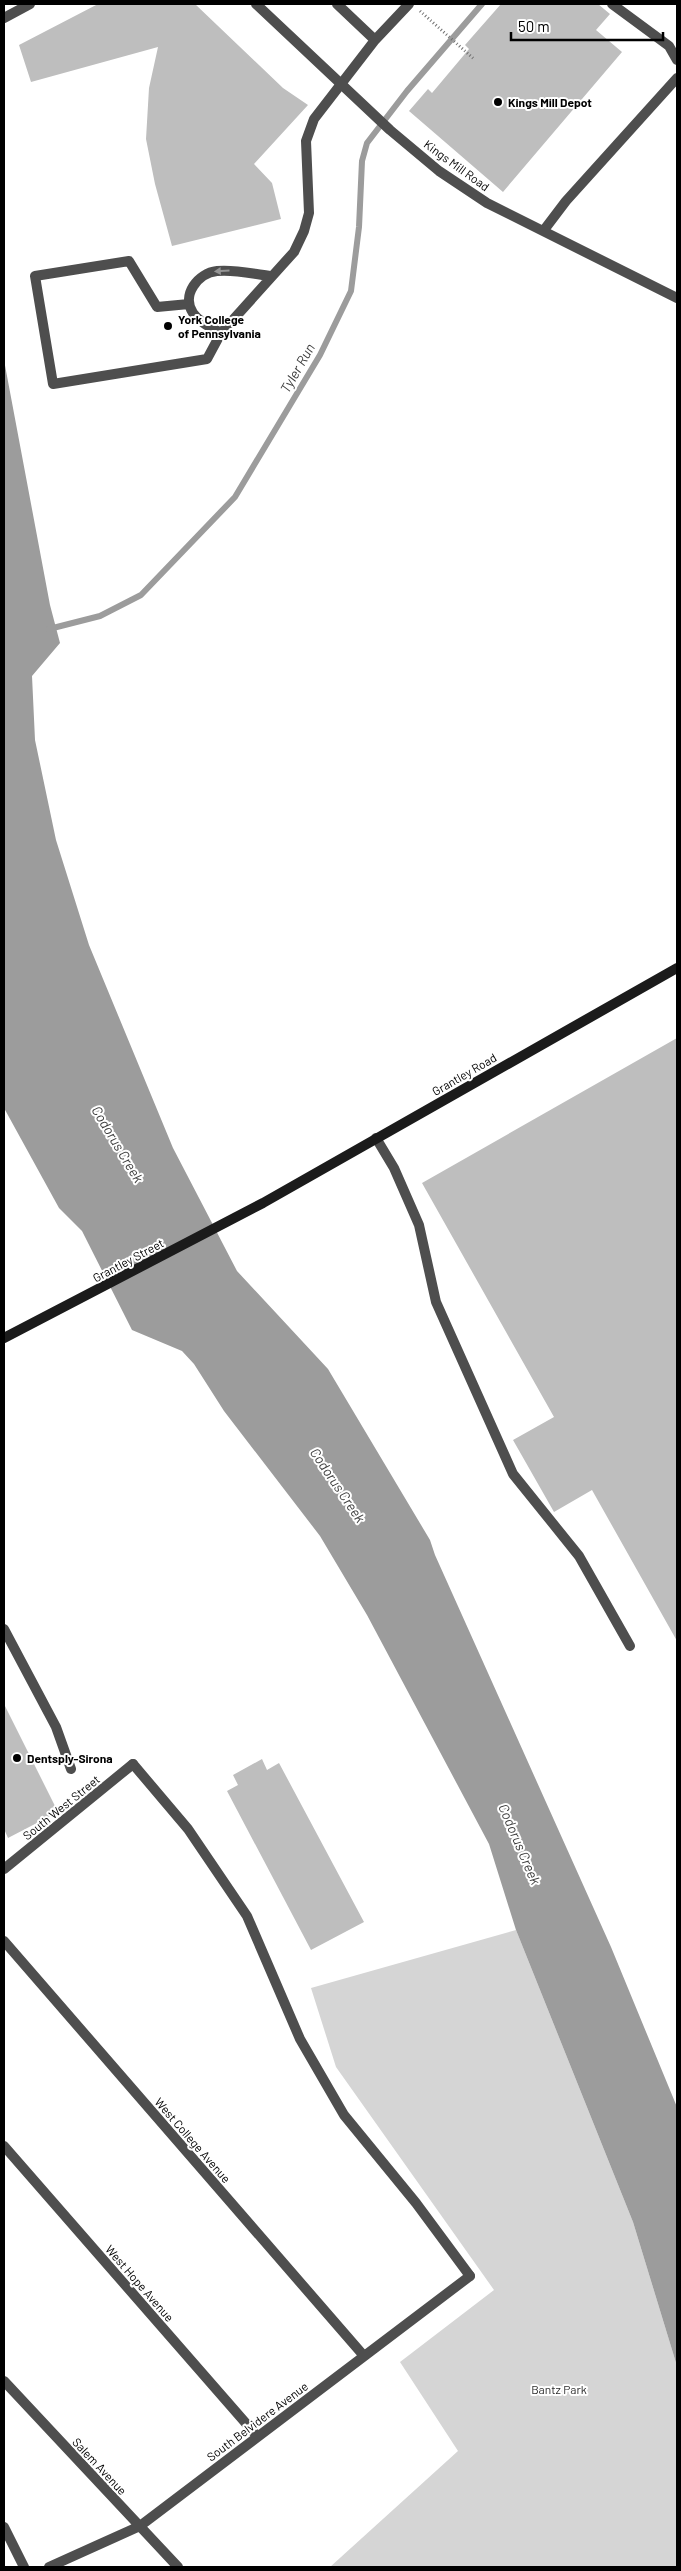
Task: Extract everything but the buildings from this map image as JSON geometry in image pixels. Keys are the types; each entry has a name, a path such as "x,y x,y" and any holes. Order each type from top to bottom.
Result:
{"street":[{"path":"4,18 30,4"},
{"name":"Kings Mill Road","path":"256,4 390,130 439,171 487,202 677,298"},
{"path":"337,4 375,40"},
{"path":"189,304 157,307 129,261 35,276 53,384 207,359 221,333 270,276 294,252 304,231 309,213 306,141 314,119 375,40 409,4"},
{"path":"612,4 669,46 677,60"},
{"path":"544,230 566,201 677,78"},
{"path":"221,333 200,320 193,313 189,304 190,290 206,274 216,271 270,276"},
{"name":"Grantley Road","path":"263,1203 677,968"},
{"path":"376,1138 394,1168 419,1225 436,1302 513,1474 579,1556 630,1646"},
{"name":"Grantley Street","path":"4,1338 69,1306 263,1203"},
{"path":"4,1629 56,1728 72,1769"},
{"name":"South West Street","path":"4,1869 133,1764 188,1829 247,1916 300,2039 344,2115 416,2203 470,2276"},
{"name":"West College Avenue","path":"4,1941 364,2356"},
{"name":"West Hope Avenue","path":"4,2146 258,2436"},
{"name":"South Belvidere Avenue","path":"49,2567 140,2526 470,2276"},
{"name":"Salem Avenue","path":"4,2381 178,2567"},
{"path":"4,2528 24,2567"}],"path":[{"path":"431,20 474,59"}],"green space":[{"name":"Bantz Park","path":"516,1930 633,2222 677,2366 677,2567 330,2567 458,2451 400,2362 494,2290 336,2067 311,1988"}],"water":[{"name":"Codorus Creek","path":"4,360 50,605 60,643 32,676 35,740 56,840 89,945 173,1148 237,1271 328,1369 430,1540 435,1555 611,1947 677,2107 677,2366 633,2222 516,1930 489,1844 367,1615 320,1536 224,1411 194,1364 182,1351 132,1330 82,1231 59,1208 4,1108"}],"waterway":[{"name":"Tyler Run","path":"49,629 100,616 141,595 235,497 320,355 351,291 359,227 362,161 367,143 407,91 482,4"}],"place":[{"name":"Kings Mill Depot","path":"498,102"},
{"name":"York College of Pennsylvania","path":"168,326"},
{"name":"Dentsply-Sirona","path":"17,1758"}]}
